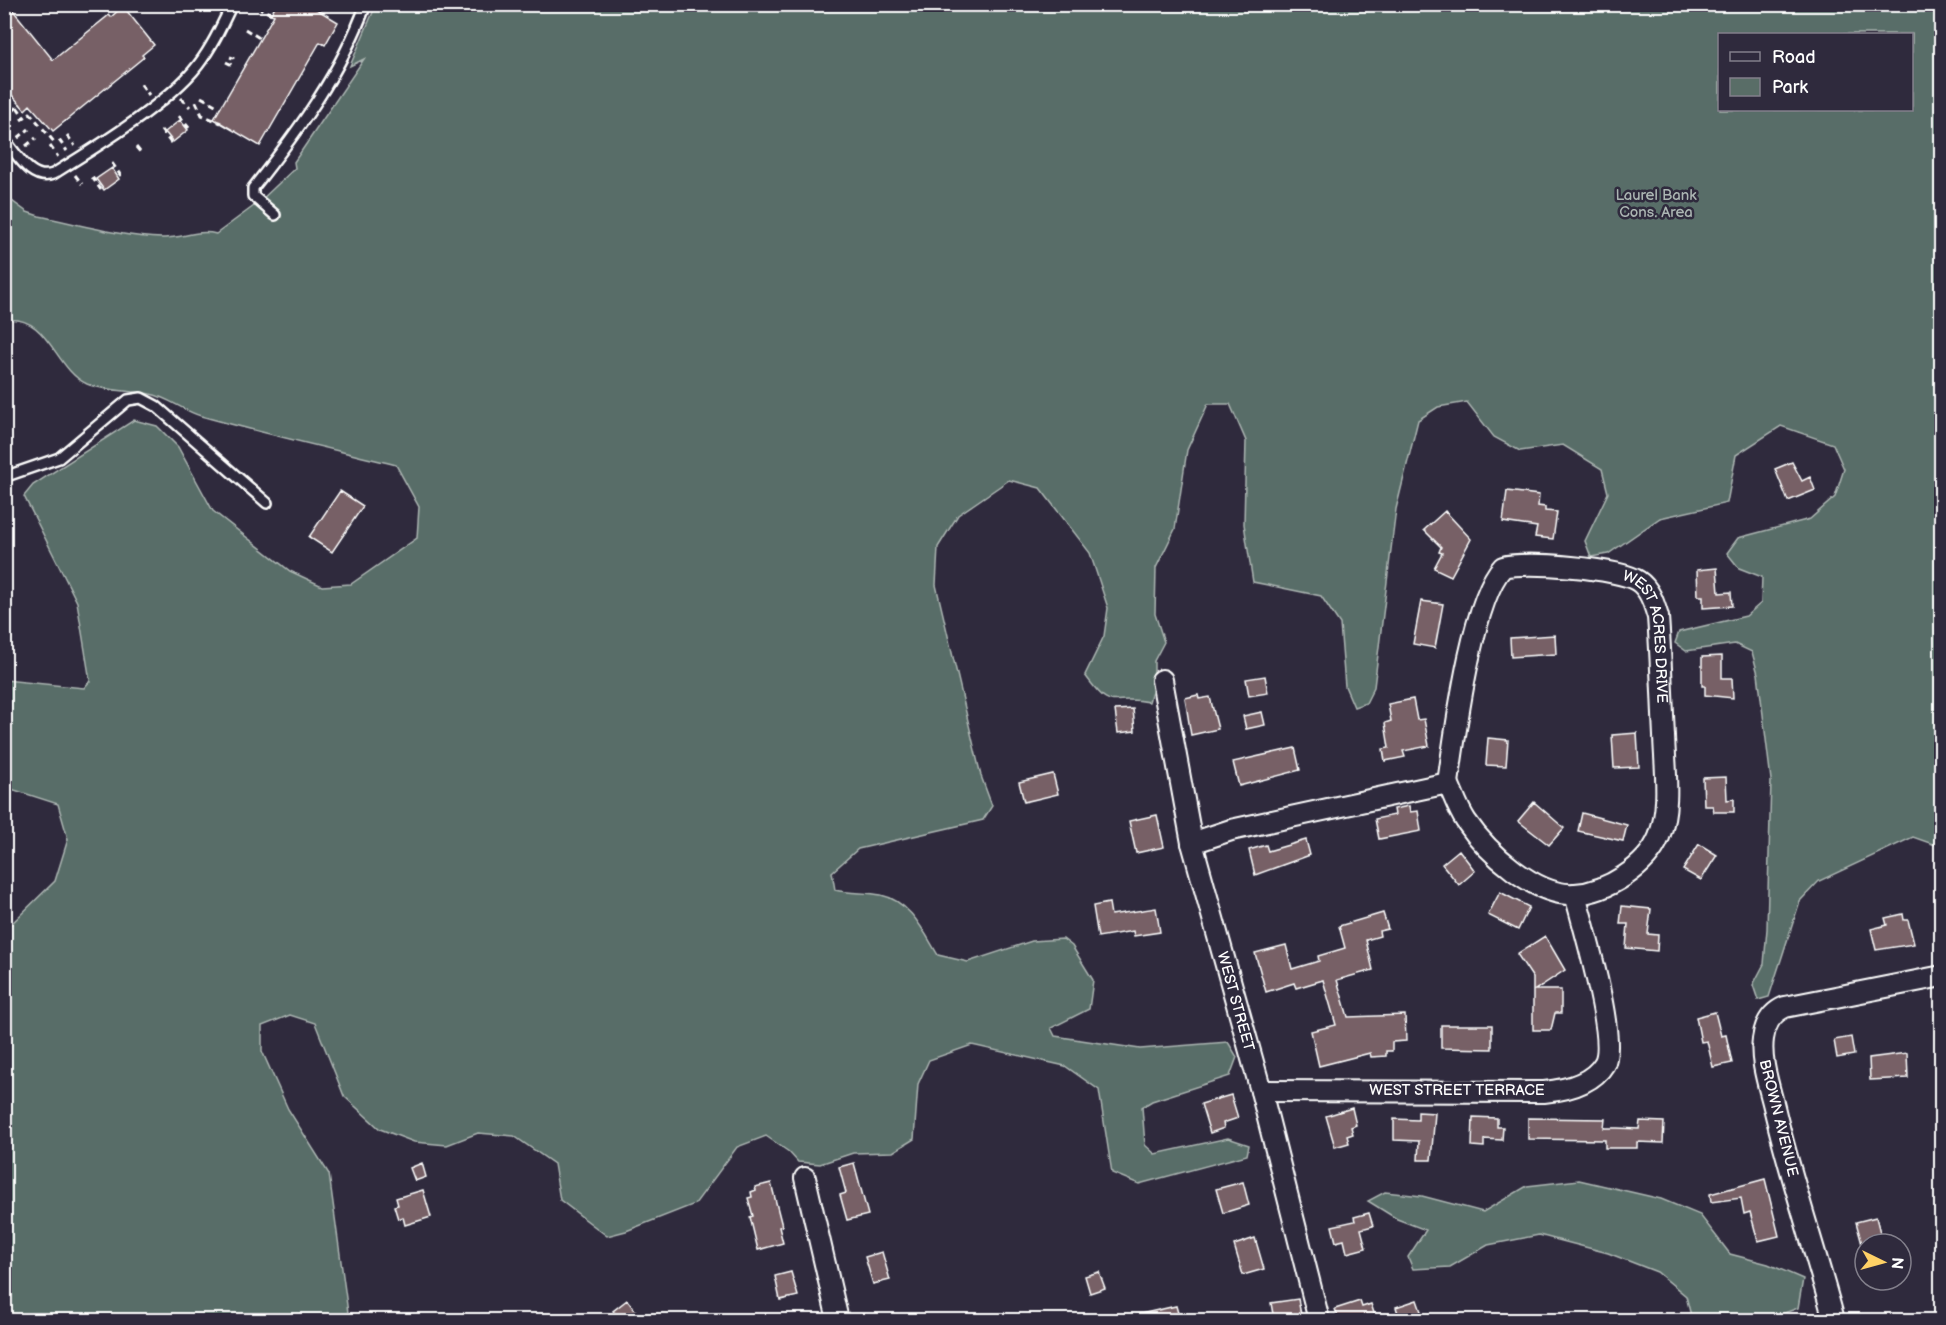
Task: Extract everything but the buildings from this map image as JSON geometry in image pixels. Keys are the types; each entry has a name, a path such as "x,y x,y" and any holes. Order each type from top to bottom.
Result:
{"street":[{"name":"WEST ACRES DRIVE","path":"1448,783 1478,623 1495,576 1503,567 1527,564 1610,572 1638,581 1651,596 1658,617 1666,792 1663,824 1652,849 1624,876 1602,888 1575,894"},
{"name":"WEST STREET","path":"1162,680 1192,843 1261,1091 1320,1320"},
{"path":"1192,843 1231,830 1351,801 1448,783 1467,821 1494,853 1537,885 1554,893 1575,894"},
{"name":"WEST STREET TERRACE","path":"1261,1091 1537,1092 1568,1088 1590,1078 1605,1063 1609,1038 1575,894"},
{"name":"BROWN AVENUE","path":"1834,1320 1781,1138 1766,1071 1763,1038 1767,1022 1772,1015 1785,1007 1941,976"},
{"path":"806,1178 838,1320"}],"lane":[{"path":"4,139 31,171 40,175 53,174 149,109 178,85 198,65 232,4"},
{"path":"275,215 253,196 253,188 322,95 352,39 366,4"},
{"path":"4,477 59,458 128,399 141,398 156,406 267,503"}],"path":[{"path":"257,7 271,14"},
{"path":"245,29 261,39"},
{"path":"226,62 230,64 233,58 230,57"},
{"path":"201,97 220,108"},
{"path":"196,102 202,115 221,123"},
{"path":"4,118 19,106 23,118 30,112 55,143"},
{"path":"179,116 189,128"},
{"path":"161,130 171,143"},
{"path":"50,146 58,159"},
{"path":"136,147 141,153"},
{"path":"112,163 120,176"},
{"path":"75,175 82,184"},
{"path":"92,177 101,190"}],"green space":[{"name":"Laurel Bank Cons. Area","path":"376,5 1941,5 1941,847 1913,837 1819,881 1800,901 1769,997 1758,1000 1753,985 1764,964 1771,780 1758,674 1752,652 1735,644 1686,651 1675,643 1679,632 1746,616 1761,603 1762,577 1739,568 1727,553 1738,538 1810,519 1835,497 1844,469 1833,444 1781,426 1736,455 1727,503 1660,518 1608,554 1591,557 1585,541 1608,493 1602,469 1563,445 1520,451 1494,437 1467,402 1438,407 1418,420 1396,509 1374,687 1366,703 1354,707 1345,686 1340,624 1321,596 1253,582 1244,524 1246,441 1230,404 1208,404 1187,450 1175,529 1156,568 1155,614 1164,642 1154,661 1154,685 1149,702 1107,699 1085,675 1104,636 1108,608 1090,553 1040,488 1009,480 958,515 938,547 936,585 981,776 992,806 983,820 858,849 832,872 835,890 881,895 900,904 921,927 938,955 968,962 1032,941 1063,939 1072,946 1093,980 1089,1009 1051,1028 1055,1036 1140,1049 1228,1042 1237,1057 1230,1076 1152,1101 1142,1107 1145,1145 1155,1154 1228,1138 1249,1145 1247,1155 1139,1184 1112,1173 1099,1090 1065,1066 972,1045 929,1060 918,1084 914,1139 893,1152 853,1153 820,1164 798,1162 789,1152 766,1136 737,1147 695,1204 607,1236 560,1200 554,1164 514,1136 478,1133 447,1145 414,1142 380,1129 344,1096 315,1023 290,1015 262,1026 262,1051 288,1109 329,1174 349,1320 5,1320 5,930 55,881 68,839 58,804 5,787 5,680 84,688 90,681 77,602 24,496 33,485 134,420 157,426 178,447 213,511 290,571 322,586 351,584 417,538 419,507 396,465 201,416 157,396 95,387 76,377 42,334 32,325 20,320 5,320 5,196 27,212 39,216 116,233 162,238 203,233 216,234 258,203 295,168 294,162 364,59 350,66"},
{"path":"1579,1180 1661,1199 1700,1215 1730,1254 1768,1264 1803,1279 1798,1308 1766,1320 1692,1320 1686,1296 1657,1272 1608,1253 1539,1235 1488,1245 1450,1267 1413,1269 1408,1257 1426,1230 1397,1219 1368,1201 1385,1192 1422,1196 1483,1212 1527,1186"}]}
